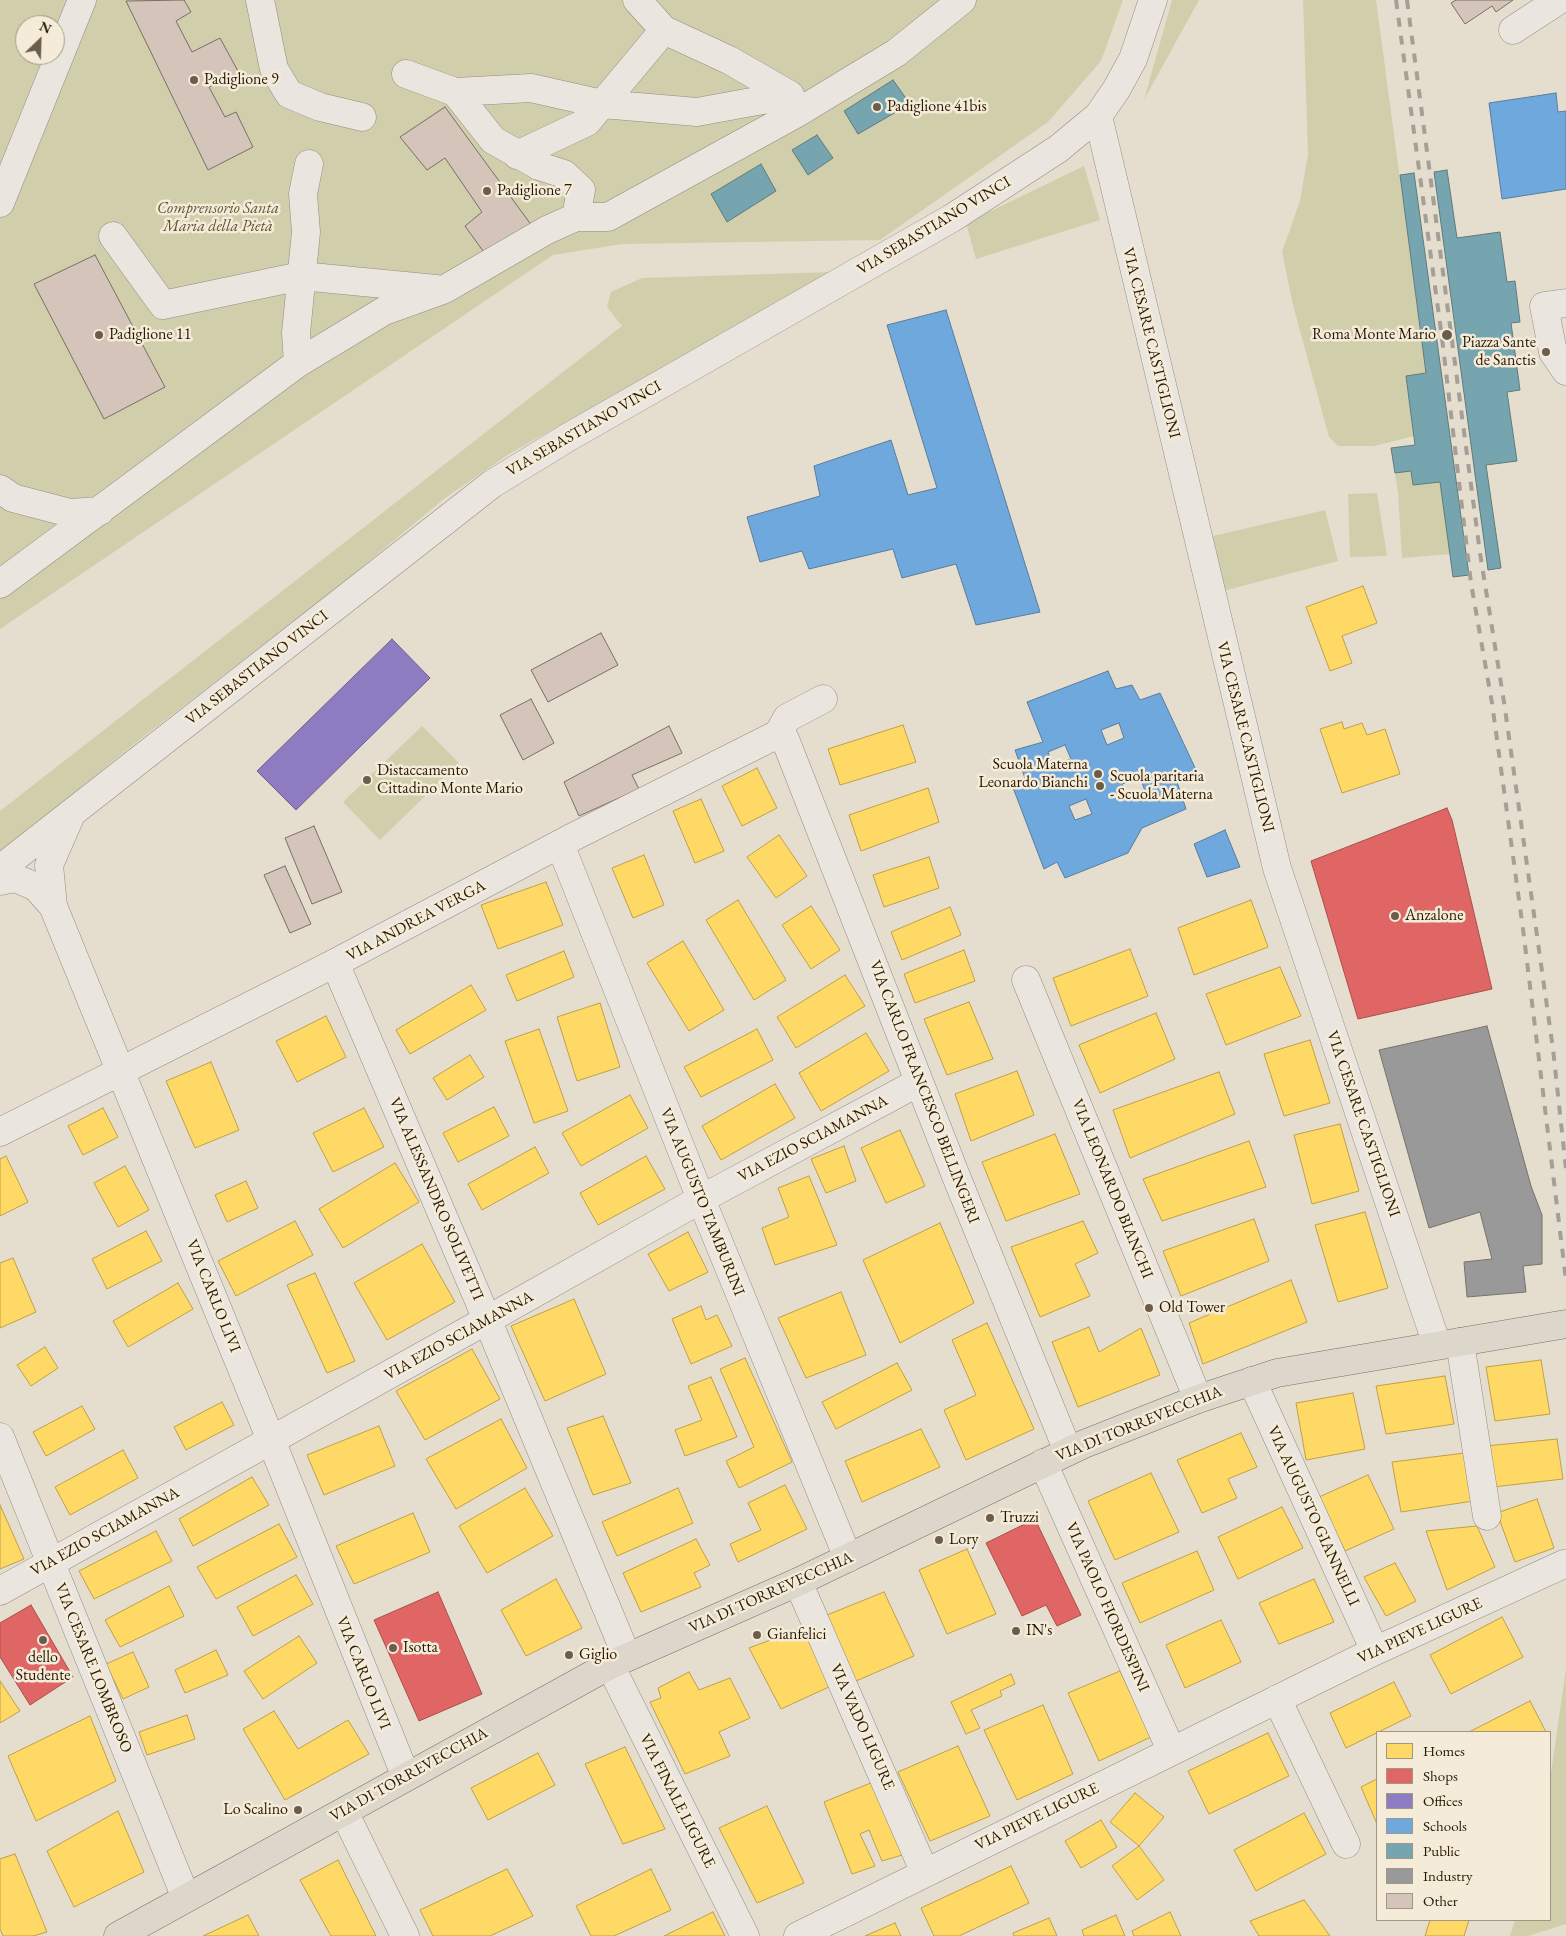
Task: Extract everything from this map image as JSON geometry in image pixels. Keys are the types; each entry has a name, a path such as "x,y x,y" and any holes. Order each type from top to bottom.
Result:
{"main road":[{"name":"VIA DI TORREVECCHIA","path":"118,1936 618,1661 798,1582 1068,1452 1198,1399 1252,1381 1305,1367 1566,1324"}],"street":[{"path":"0,203 82,0"},
{"path":"260,0 274,69 289,94 320,107 362,117"},
{"path":"637,0 664,30 729,60 794,104"},
{"path":"0,584 298,363 384,311 444,289 547,230 576,217 608,217 794,104 896,54 962,0"},
{"name":"VIA SEBASTIANO VINCI","path":"0,869 492,484 567,438 952,218 1026,171 1076,136 1098,116 1125,75 1153,0"},
{"path":"1513,30 1559,0"},
{"path":"517,155 587,122 664,30"},
{"path":"406,74 455,92 532,88 602,104 697,112 794,104"},
{"path":"455,92 493,140 517,155 540,166 564,174 581,190 576,217"},
{"name":"VIA CESARE CASTIGLIONI","path":"1098,116 1277,868 1448,1344"},
{"path":"298,363 296,333 306,232 302,194 309,164"},
{"path":"113,236 163,305 301,276 444,289"},
{"path":"1566,303 1544,306 1552,352 1566,371"},
{"path":"0,489 13,498 70,513 100,511"},
{"name":"VIA ANDREA VERGA","path":"0,1132 336,963 560,844 778,734 786,718 823,699"},
{"name":"VIA CARLO FRANCESCO BELLINGERI","path":"778,734 785,739 919,1082 1068,1452"},
{"name":"VIA CARLO LIVI","path":"71,815 49,865 53,906 406,1777"},
{"name":"VIA AUGUSTO TAMBURINI","path":"560,844 701,1199 848,1558"},
{"path":"0,881 15,878 36,887 53,906"},
{"name":"VIA ALESSANDRO SOLIVETTI","path":"336,963 487,1320 618,1661"},
{"name":"VIA LEONARDO BIANCHI","path":"1026,980 1198,1399"},
{"name":"VIA EZIO SCIAMANNA","path":"0,1591 701,1199 919,1082"},
{"path":"1448,1344 1487,1516"},
{"name":"VIA AUGUSTO GIANNELLI","path":"1252,1381 1375,1651"},
{"name":"VIA CESARE LOMBROSO","path":"0,1437 186,1898"},
{"name":"VIA PAOLO FIORDESPINI","path":"1042,1463 1171,1750"},
{"name":"VIA PIEVE LIGURE","path":"798,1936 835,1928 926,1873 1171,1750 1375,1651 1564,1564"},
{"name":"VIA VADO LIGURE","path":"798,1582 926,1873"},
{"name":"VIA FINALE LIGURE","path":"618,1661 745,1936"},
{"path":"1277,1699 1346,1844"},
{"path":"344,1812 405,1936"}],"green space":[{"name":"Comprensorio Santa Maria della Pietà","path":"0,0 1123,0 1101,61 1048,122 880,240 622,244 553,255 0,629"},
{"path":"1172,0 1199,0 1144,100"},
{"path":"1303,0 1376,0 1426,373 1406,376 1414,436 1374,446 1338,446 1329,437 1293,305 1282,252 1300,201 1308,154"},
{"path":"1084,166 1100,220 976,259 966,223"},
{"path":"833,272 509,454 445,498 338,587 143,737 0,853 0,811 622,326 607,307 611,292 642,278"},
{"path":"1411,471 1414,485 1440,482 1450,554 1402,558 1395,473"},
{"path":"1377,493 1387,556 1350,557 1348,494"},
{"path":"1325,510 1338,561 1223,591 1213,536"},
{"path":"422,726 459,763 380,840 343,802"},
{"path":"1566,1668 1566,1924 1528,1936 1510,1936 1515,1921 1551,1921 1551,1773"}],"building: Homes":[{"path":"1363,586 1377,623 1342,636 1352,663 1330,671 1306,607"},
{"path":"1342,722 1344,729 1362,723 1367,735 1385,729 1400,774 1342,793 1320,729"},
{"path":"903,725 916,762 840,785 828,749"},
{"path":"757,768 777,808 742,826 722,786"},
{"path":"928,788 939,822 861,851 849,815"},
{"path":"701,799 724,851 695,863 673,811"},
{"path":"779,835 807,876 776,898 747,857"},
{"path":"644,855 664,905 633,918 612,868"},
{"path":"929,857 939,888 884,907 873,875"},
{"path":"546,882 563,925 498,949 481,905"},
{"path":"738,900 786,980 754,1000 706,920"},
{"path":"1251,900 1268,947 1194,975 1178,928"},
{"path":"811,906 840,950 811,969 782,925"},
{"path":"950,907 961,935 902,960 891,932"},
{"path":"683,941 724,1010 689,1031 647,963"},
{"path":"1130,949 1148,996 1071,1026 1053,978"},
{"path":"964,950 975,981 915,1003 904,974"},
{"path":"564,951 574,977 517,1001 506,975"},
{"path":"1280,967 1301,1016 1226,1045 1206,994"},
{"path":"845,975 865,1006 796,1048 777,1017"},
{"path":"471,985 486,1010 410,1054 396,1030"},
{"path":"969,1002 993,1059 947,1075 924,1019"},
{"path":"600,1003 620,1067 577,1081 557,1017"},
{"path":"1156,1013 1175,1059 1100,1093 1079,1045"},
{"path":"326,1016 346,1057 297,1082 276,1041"},
{"path":"539,1029 568,1111 534,1123 505,1041"},
{"path":"757,1029 773,1060 701,1097 684,1067"},
{"path":"866,1033 889,1071 821,1111 799,1073"},
{"path":"1310,1040 1330,1103 1284,1116 1264,1054"},
{"path":"470,1055 484,1077 447,1100 433,1078"},
{"path":"211,1062 239,1130 195,1148 166,1081"},
{"path":"1017,1071 1034,1115 971,1141 955,1094"},
{"path":"1219,1072 1235,1114 1130,1158 1113,1110"},
{"path":"775,1084 795,1118 721,1160 702,1126"},
{"path":"630,1095 648,1128 581,1166 562,1133"},
{"path":"494,1107 509,1136 458,1162 443,1133"},
{"path":"103,1108 118,1137 83,1155 68,1126"},
{"path":"364,1108 384,1147 333,1172 313,1133"},
{"path":"1340,1124 1359,1191 1312,1204 1294,1135"},
{"path":"900,1130 925,1186 886,1203 861,1148"},
{"path":"1055,1134 1080,1194 1006,1221 982,1162"},
{"path":"1249,1141 1266,1187 1162,1221 1143,1179"},
{"path":"844,1146 856,1181 826,1193 811,1159"},
{"path":"535,1147 549,1173 482,1210 468,1184"},
{"path":"6,1156 28,1202 0,1216 0,1159"},
{"path":"646,1156 665,1189 598,1225 580,1193"},
{"path":"395,1163 419,1202 343,1248 319,1209"},
{"path":"125,1166 149,1210 118,1227 94,1183"},
{"path":"809,1176 837,1245 775,1265 762,1228 789,1217 778,1188"},
{"path":"246,1181 258,1208 227,1222 215,1195"},
{"path":"1365,1212 1388,1288 1338,1302 1315,1225"},
{"path":"1254,1219 1269,1261 1181,1296 1163,1251"},
{"path":"295,1221 313,1255 236,1296 218,1261"},
{"path":"1083,1221 1098,1253 1075,1264 1090,1296 1040,1317 1011,1247"},
{"path":"940,1223 974,1303 900,1343 863,1260"},
{"path":"146,1231 162,1261 107,1289 92,1259"},
{"path":"688,1232 708,1272 669,1291 648,1254"},
{"path":"422,1244 455,1302 387,1340 354,1283"},
{"path":"13,1258 36,1312 0,1328 0,1263"},
{"path":"315,1273 355,1361 327,1373 287,1285"},
{"path":"1291,1280 1307,1322 1203,1364 1189,1323"},
{"path":"178,1283 193,1309 128,1347 113,1321"},
{"path":"841,1292 866,1355 806,1378 778,1318"},
{"path":"574,1299 606,1374 545,1401 511,1326"},
{"path":"701,1306 706,1320 717,1315 732,1346 691,1364 672,1319"},
{"path":"987,1323 1034,1429 966,1460 944,1410 976,1395 952,1340"},
{"path":"1089,1327 1099,1352 1141,1328 1160,1375 1078,1407 1052,1342"},
{"path":"45,1347 58,1368 31,1386 17,1365"},
{"path":"472,1349 500,1399 425,1440 396,1391"},
{"path":"745,1358 792,1462 739,1488 726,1461 754,1447 720,1369"},
{"path":"1541,1360 1550,1414 1495,1421 1486,1367"},
{"path":"897,1363 912,1390 836,1429 822,1402"},
{"path":"1445,1376 1454,1424 1386,1434 1376,1386"},
{"path":"711,1377 737,1437 685,1456 675,1430 702,1420 688,1386"},
{"path":"1353,1393 1365,1449 1306,1460 1296,1403"},
{"path":"222,1402 234,1425 186,1450 174,1427"},
{"path":"82,1406 95,1429 46,1456 33,1432"},
{"path":"603,1416 631,1483 593,1495 567,1428"},
{"path":"501,1419 527,1468 456,1509 426,1459"},
{"path":"379,1426 395,1466 324,1495 307,1455"},
{"path":"921,1429 940,1467 862,1502 845,1461"},
{"path":"1241,1433 1257,1467 1228,1479 1237,1498 1202,1513 1177,1460"},
{"path":"1557,1439 1563,1479 1493,1487 1486,1446"},
{"path":"123,1450 138,1478 70,1515 55,1487"},
{"path":"1465,1453 1473,1501 1401,1512 1392,1462"},
{"path":"1151,1473 1179,1532 1115,1560 1088,1501"},
{"path":"1368,1475 1394,1529 1345,1551 1319,1497"},
{"path":"252,1477 269,1505 193,1546 179,1519"},
{"path":"785,1485 807,1529 738,1562 730,1544 761,1530 748,1503"},
{"path":"525,1488 553,1536 487,1573 459,1526"},
{"path":"678,1488 693,1523 617,1556 602,1522"},
{"path":"1537,1499 1554,1548 1515,1562 1497,1513"},
{"path":"0,1505 24,1559 0,1569"},
{"path":"1282,1507 1303,1548 1238,1579 1218,1537"},
{"path":"413,1513 430,1552 354,1584 336,1546"},
{"path":"279,1524 297,1557 216,1599 197,1567"},
{"path":"1477,1526 1495,1567 1447,1590 1426,1531"},
{"path":"156,1531 172,1561 94,1599 79,1571"},
{"path":"696,1539 710,1565 694,1573 701,1587 641,1612 623,1573"},
{"path":"967,1549 996,1614 947,1634 919,1570"},
{"path":"1197,1551 1214,1590 1140,1623 1122,1583"},
{"path":"1395,1563 1416,1601 1386,1616 1364,1577"},
{"path":"296,1575 313,1604 253,1636 237,1607"},
{"path":"556,1579 582,1628 526,1656 501,1610"},
{"path":"1314,1579 1334,1622 1279,1644 1259,1603"},
{"path":"169,1586 184,1616 120,1647 105,1620"},
{"path":"884,1592 914,1656 856,1681 827,1615"},
{"path":"1502,1617 1523,1657 1451,1694 1430,1655"},
{"path":"1221,1620 1241,1662 1185,1688 1166,1645"},
{"path":"802,1628 831,1686 781,1709 749,1648"},
{"path":"299,1636 317,1663 263,1699 244,1671"},
{"path":"216,1650 228,1675 185,1693 175,1670"},
{"path":"133,1652 149,1687 123,1699 106,1664"},
{"path":"1120,1671 1151,1737 1099,1761 1068,1693"},
{"path":"689,1672 699,1690 730,1678 750,1718 719,1732 730,1756 685,1774 650,1702 661,1698 658,1688"},
{"path":"1011,1674 1015,1684 1000,1691 1002,1696 971,1710 980,1728 966,1734 951,1702"},
{"path":"0,1681 20,1711 0,1723"},
{"path":"1394,1682 1411,1716 1381,1731 1376,1731 1376,1733 1346,1748 1330,1713"},
{"path":"1530,1701 1545,1731 1471,1731"},
{"path":"1043,1705 1073,1774 1017,1800 984,1730"},
{"path":"274,1711 298,1749 348,1720 369,1754 285,1800 243,1729"},
{"path":"187,1715 195,1739 147,1755 139,1732"},
{"path":"90,1716 116,1781 36,1821 8,1756"},
{"path":"1268,1733 1289,1776 1209,1814 1188,1771"},
{"path":"958,1746 990,1816 930,1841 898,1772"},
{"path":"625,1747 665,1829 623,1844 585,1764"},
{"path":"538,1753 555,1785 488,1820 471,1788"},
{"path":"878,1780 909,1853 882,1861 869,1830 860,1834 875,1866 852,1874 824,1802"},
{"path":"1376,1780 1376,1822 1361,1787"},
{"path":"1135,1793 1164,1817 1139,1846 1110,1822"},
{"path":"767,1806 804,1883 757,1903 719,1828"},
{"path":"118,1811 144,1872 74,1907 47,1851"},
{"path":"1304,1813 1326,1854 1256,1891 1234,1850"},
{"path":"1101,1820 1117,1847 1081,1868 1065,1841"},
{"path":"1139,1846 1164,1880 1137,1900 1112,1866"},
{"path":"15,1854 47,1932 33,1936 3,1936 0,1929 0,1859"},
{"path":"338,1860 376,1936 331,1936 300,1880"},
{"path":"1011,1866 1029,1903 959,1936 934,1936 921,1908"},
{"path":"507,1869 533,1916 490,1936 433,1936 420,1910"},
{"path":"651,1869 671,1910 614,1936 591,1936 576,1906"},
{"path":"1304,1900 1330,1936 1259,1936 1250,1921"},
{"path":"713,1912 725,1936 664,1936"},
{"path":"1170,1912 1181,1936 1134,1936 1132,1931"},
{"path":"248,1915 259,1936 203,1936"},
{"path":"1116,1915 1125,1936 1084,1936 1082,1930"},
{"path":"1049,1918 1057,1936 1014,1936 1013,1933"},
{"path":"1430,1921 1469,1921 1464,1936 1425,1936"},
{"path":"895,1923 901,1936 865,1936"}],"building: Shops":[{"path":"1447,808 1452,820 1492,989 1358,1019 1311,861"},
{"path":"1035,1519 1081,1615 1057,1626 1046,1605 1022,1616 986,1543"},
{"path":"438,1592 482,1694 419,1721 374,1620"},
{"path":"31,1605 73,1677 30,1705 0,1657 0,1623"}],"building: Offices":[{"path":"392,639 430,678 296,810 257,771"}],"building: Schools":[{"path":"1556,93 1558,112 1566,111 1566,189 1502,199 1489,103"},
{"path":"946,310 1040,612 976,625 956,564 902,578 893,549 809,569 802,551 760,562 747,517 820,496 814,466 891,440 908,495 937,488 887,325"},
{"path":"1108,671 1116,689 1132,685 1140,700 1160,693 1197,772 1177,782 1186,809 1142,828 1128,853 1065,878 1057,862 1044,869 1012,785 1026,781 1015,750 1043,742 1027,702","holes":["1119,723 1124,738 1107,745 1101,730","1065,745 1071,759 1054,766 1048,752","1140,777 1145,791 1128,798 1122,784","1086,799 1092,814 1075,820 1069,806"]},
{"path":"1225,830 1240,867 1207,877 1194,844"}],"building: Public":[{"name":"Padiglione 41bis","path":"893,80 910,104 858,134 844,111"},
{"path":"817,135 833,158 808,175 792,150"},
{"path":"761,164 776,191 727,222 711,194"},
{"path":"1447,170 1457,238 1500,232 1507,282 1515,281 1520,322 1511,323 1520,390 1507,392 1517,461 1486,465 1501,568 1488,570 1434,172"},
{"path":"1414,173 1469,575 1453,577 1440,482 1413,485 1411,471 1395,473 1391,448 1415,445 1406,376 1426,373 1400,175"}],"building: Industry":[{"path":"1487,1026 1531,1186 1542,1215 1542,1264 1523,1266 1526,1292 1467,1297 1464,1262 1492,1259 1480,1212 1429,1228 1379,1050"}],"building: Other":[{"name":"Padiglione 9","path":"184,0 191,12 176,21 192,52 220,38 239,73 209,87 225,117 236,112 253,147 208,170 126,1"},
{"path":"1456,0 1513,0 1496,12 1492,6 1465,24 1451,3"},
{"name":"Padiglione 7","path":"445,107 532,226 488,258 465,226 482,212 445,158 427,170 400,137"},
{"name":"Padiglione 11","path":"95,255 165,387 104,419 34,284"},
{"path":"601,633 618,665 548,702 531,670"},
{"path":"531,699 554,743 523,760 500,715"},
{"path":"669,726 682,753 632,775 639,789 579,816 564,782"},
{"path":"314,826 342,892 312,904 285,838"},
{"path":"285,866 311,924 290,933 264,875"}],"railway":[{"path":"1396,0 1442,338 1471,583 1492,703 1523,929 1566,1280"},
{"path":"1407,0 1480,553 1504,702 1553,1049 1566,1169"}],"place":[{"name":"Padiglione 9","path":"194,80"},
{"name":"Padiglione 41bis","path":"877,107"},
{"name":"Padiglione 7","path":"487,191"},
{"name":"Padiglione 11","path":"99,335"},
{"name":"Roma Monte Mario","path":"1447,335"},
{"name":"Piazza Sante de Sanctis","path":"1546,352"},
{"name":"Scuola Materna Leonardo Bianchi","path":"1098,774"},
{"name":"Distaccamento Cittadino Monte Mario","path":"367,780"},
{"name":"Scuola paritaria - Scuola Materna","path":"1100,786"},
{"name":"Anzalone","path":"1395,916"},
{"name":"Old Tower","path":"1149,1308"},
{"name":"Truzzi","path":"990,1518"},
{"name":"Lory","path":"939,1540"},
{"name":"IN's","path":"1016,1631"},
{"name":"Gianfelici","path":"757,1635"},
{"name":"dello Studente","path":"43,1640"},
{"name":"Isotta","path":"393,1648"},
{"name":"Giglio","path":"569,1655"},
{"name":"Lo Scalino","path":"298,1810"}]}
